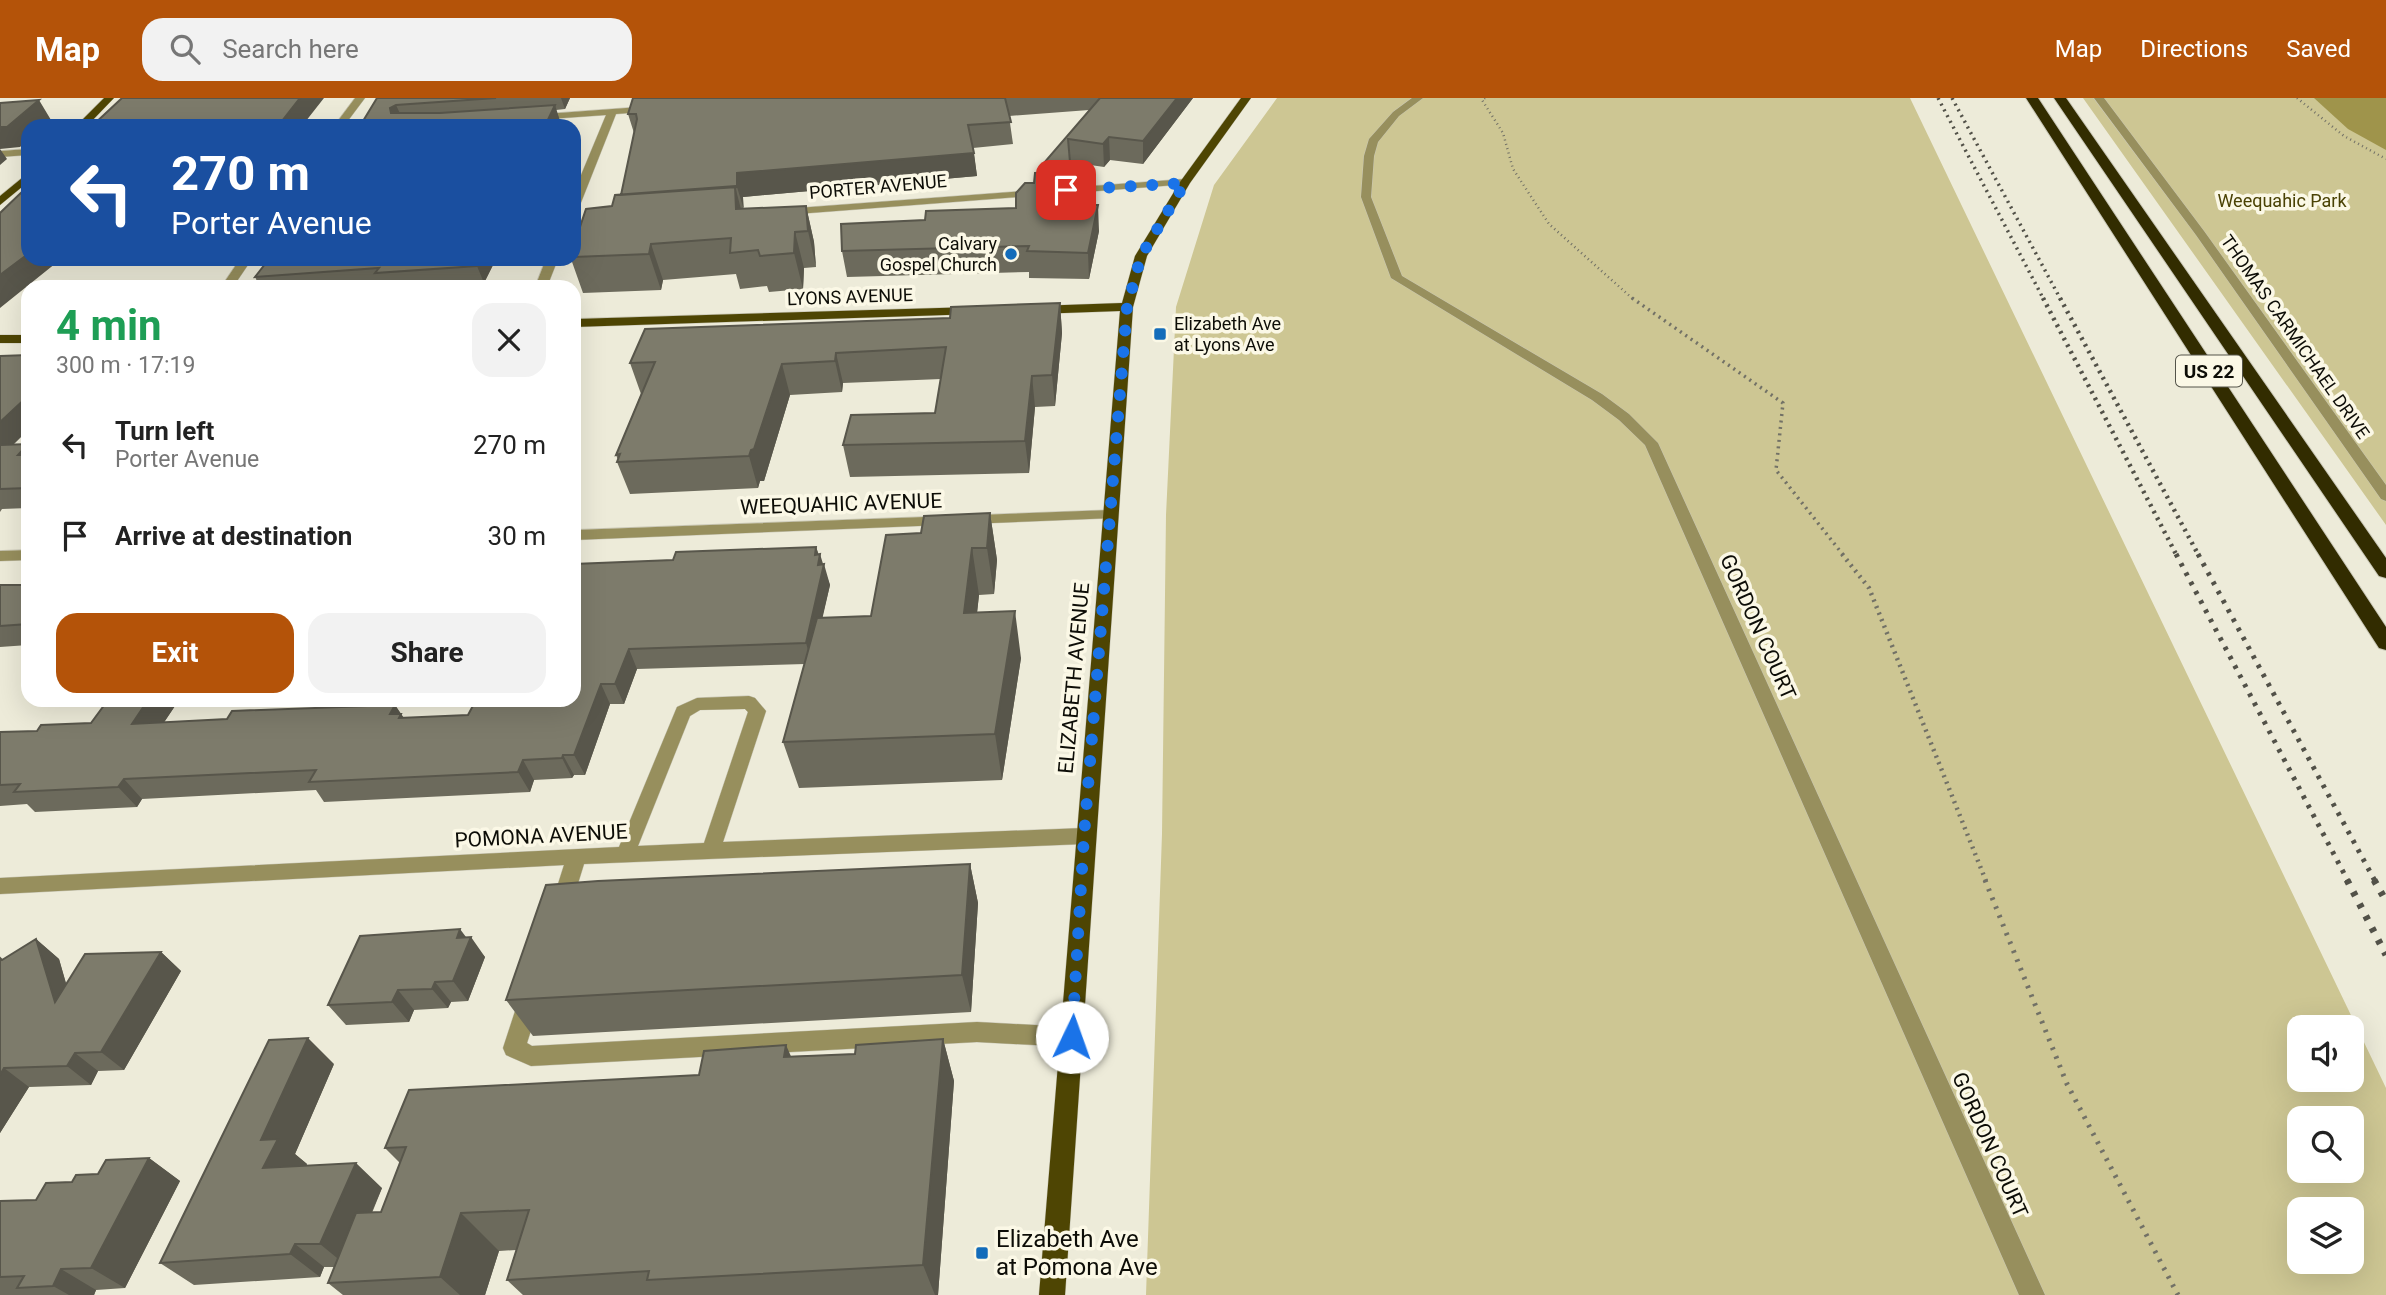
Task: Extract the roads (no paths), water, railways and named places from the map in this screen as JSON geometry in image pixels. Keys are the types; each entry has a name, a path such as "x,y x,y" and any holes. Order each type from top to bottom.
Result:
{"highway":[{"name":"US 22","path":"2032,98 2386,643"},
{"name":"US 22","path":"2060,98 2386,572"}],"main road":[{"path":"87,119 109,98"},
{"name":"ELIZABETH AVENUE","path":"1052,1295 1084,836 1127,307 1141,256 1185,183 1246,98"},
{"path":"0,202 21,182"},
{"path":"1015,310 1127,307"},
{"name":"LYONS AVENUE","path":"581,323 988,311"},
{"path":"0,339 21,338"}],"street":[{"path":"344,119 360,98"},
{"name":"GORDON COURT","path":"1418,98 1388,123 1373,141 1369,156 1366,197 1396,278 1597,397 1624,417 1651,443 2032,1295"},
{"name":"THOMAS CARMICHAEL DRIVE","path":"2099,98 2200,233 2386,496"},
{"path":"529,118 667,108"},
{"path":"581,188 612,112"},
{"path":"0,154 21,152"},
{"name":"PORTER AVENUE","path":"765,214 1185,183"},
{"path":"581,228 615,226"},
{"name":"WEEQUAHIC AVENUE","path":"581,535 1110,515"},
{"path":"0,556 21,555"},
{"path":"625,855 683,712 697,704 749,702 757,711 711,850"},
{"name":"POMONA AVENUE","path":"0,886 711,850 1084,836"},
{"path":"554,928 578,857"},
{"path":"537,977 514,1048 531,1056 977,1032 1072,1037"}],"railway":[{"path":"1938,98 2044,300"},
{"path":"1952,98 2061,300"},
{"path":"2043,298 2177,556"},
{"path":"2060,298 2199,556"},
{"path":"2176,554 2348,881"},
{"path":"2198,554 2375,881"},
{"path":"2347,880 2386,955"},
{"path":"2374,880 2386,901"}],"place":[{"name":"Calvary Gospel Church","path":"1011,254"},
{"name":"Elizabeth Ave at Lyons Ave","path":"1160,334"},
{"name":"Elizabeth Ave at Pomona Ave","path":"982,1253"}],"park label":[{"name":"Weequahic Park","path":"2282,201"}]}
